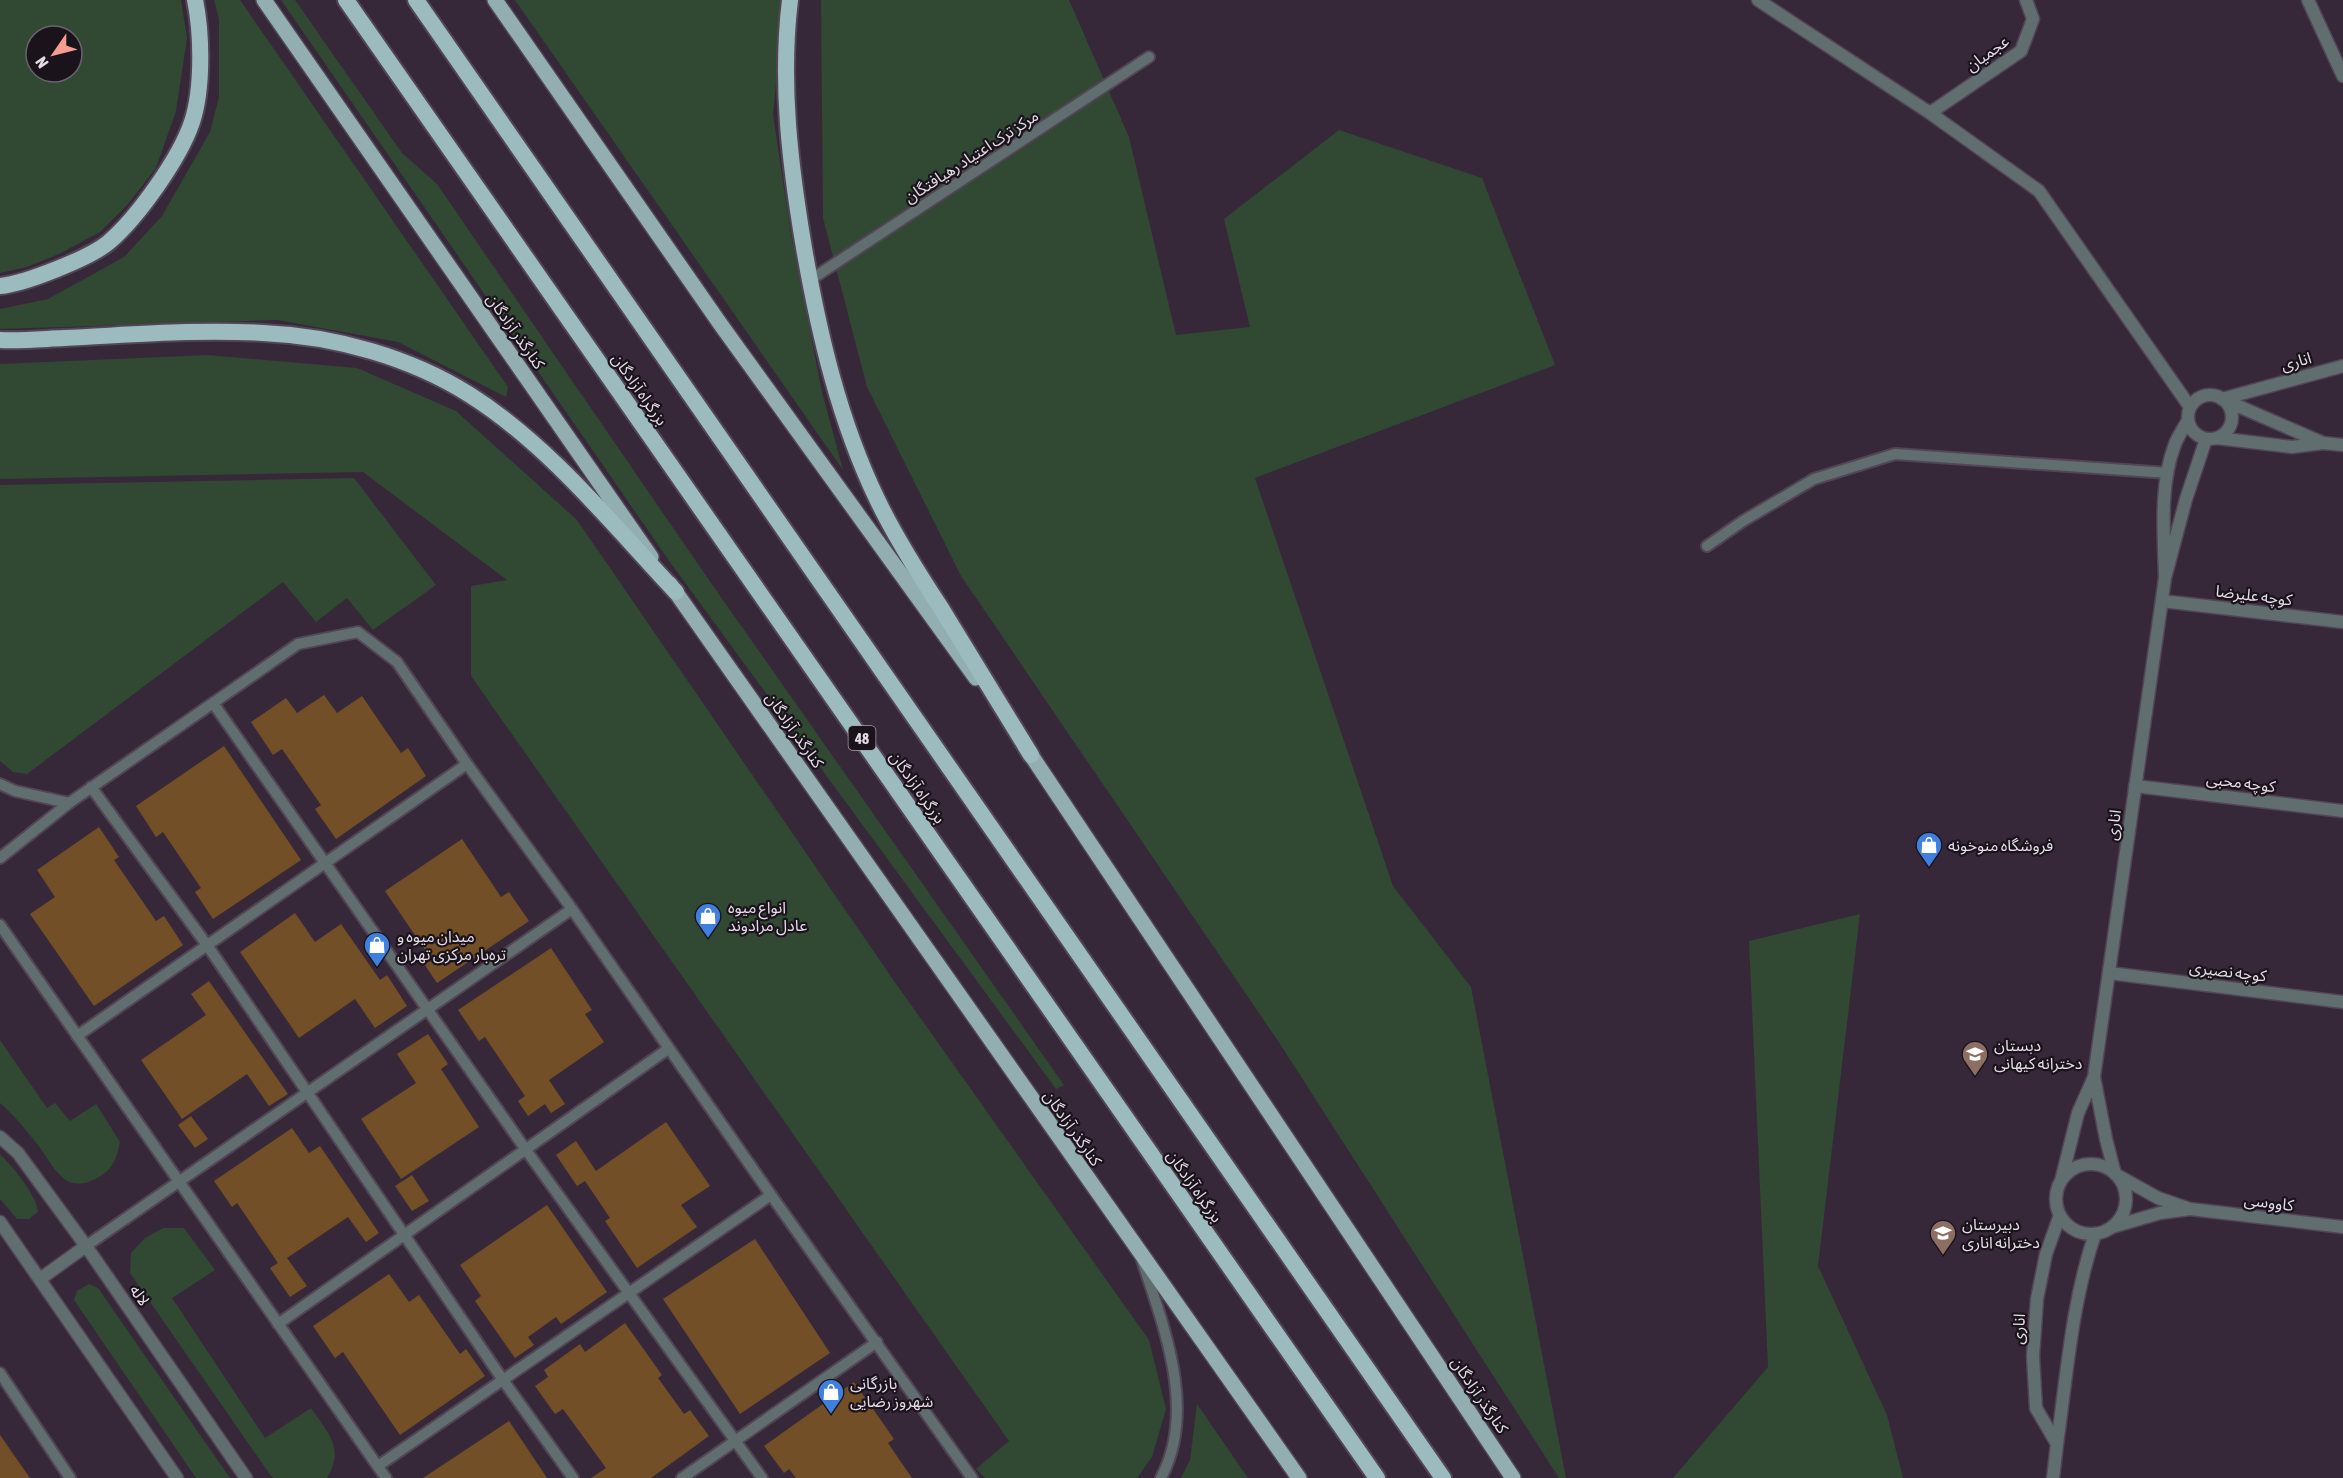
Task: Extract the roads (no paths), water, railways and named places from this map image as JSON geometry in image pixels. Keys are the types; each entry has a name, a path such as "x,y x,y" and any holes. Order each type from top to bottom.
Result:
{"highway":[{"path":"0,286 11,285 67,265 109,242 143,204 176,157 193,121 201,70 195,0"},
{"name":"بزرگراه آزادگان","path":"345,0 1377,1478"},
{"path":"417,0 1443,1478"},
{"path":"790,0 786,84 788,146 810,280 826,356 840,405 856,452 896,537 1031,755"},
{"path":"0,340 264,333 356,347 402,362 444,380 504,419 553,462 676,592"}],"main road":[{"name":"کنارگذر آزادگان","path":"264,0 676,592 1299,1478"},
{"name":"کنارگذر آزادگان","path":"495,0 721,325 1031,755 1514,1478"}],"street":[{"path":"1758,0 1930,113 2040,191 2189,414 2194,432 2212,438 2292,447 2322,443 2343,445"},
{"name":"عجمیان","path":"1930,113 2021,51 2033,19 2026,0"},
{"path":"2308,0 2343,76"},
{"name":"اناری","path":"2222,399 2343,366"},
{"path":"2189,414 2198,398 2216,396 2322,443"},
{"path":"2212,438 2228,430 2231,423 2231,410 2222,399"},
{"name":"اناری","path":"2165,578 2164,506 2168,473 2175,443 2189,414"},
{"name":"اناری","path":"2061,1181 2078,1113 2094,1077 2165,578 2186,499 2212,438"},
{"name":"کوچه علیرضا","path":"2162,601 2343,622"},
{"name":"کوچه محبی","path":"2135,786 2343,811"},
{"name":"کوچه نصیری","path":"2109,973 2343,1002"},
{"name":"اناری","path":"2094,1077 2115,1174"},
{"name":"لاله","path":"0,1137 18,1153 86,1246 246,1478"},
{"path":"2097,1164 2158,1198 2190,1209 2160,1213 2095,1234 2085,1233 2075,1230 2060,1215 2057,1192 2061,1181 2077,1167 2097,1164"},
{"path":"2112,1227 2121,1218 2126,1207 2126,1195 2122,1183 2115,1174"},
{"name":"کاووسی","path":"2190,1209 2343,1227"},
{"name":"اناری","path":"2057,1444 2036,1408 2033,1356 2037,1299 2046,1254 2060,1215"},
{"path":"0,1222 177,1478"},
{"path":"2053,1478 2072,1329 2085,1263 2095,1234"},
{"path":"40,1279 86,1246"}],"lane":[{"name":"مرکز ترک اعتیاد رهیافتگان","path":"810,280 1149,57"},
{"path":"1707,546 1743,521 1814,479 1895,454 2168,473"},
{"path":"0,858 91,787 298,644 358,632 397,662 972,1478"},
{"path":"213,703 526,1149 762,1478"},
{"path":"77,1036 467,764"},
{"path":"0,784 15,791 69,803"},
{"path":"91,787 207,945 503,1380 573,1478"},
{"path":"86,1246 178,1180 572,909"},
{"path":"0,925 386,1478"},
{"path":"278,1324 668,1049"},
{"path":"378,1466 771,1195"},
{"path":"1140,1254 1168,1343 1175,1386 1176,1433 1167,1466 1161,1478"},
{"path":"682,1478 877,1342"},
{"path":"0,1373 70,1478"}],"place":[{"name":"فروشگاه منوخونه","path":"1929,868"},
{"name":"انواع میوه عادل مرادوند","path":"708,939"},
{"name":"میدان میوه و تره‌بار مرکزی تهران","path":"377,968"},
{"name":"دبستان دخترانه کیهانی","path":"1975,1077"},
{"name":"دبیرستان دخترانه اناری","path":"1943,1256"},
{"name":"بازرگانی شهروز رضایی","path":"831,1415"}]}
